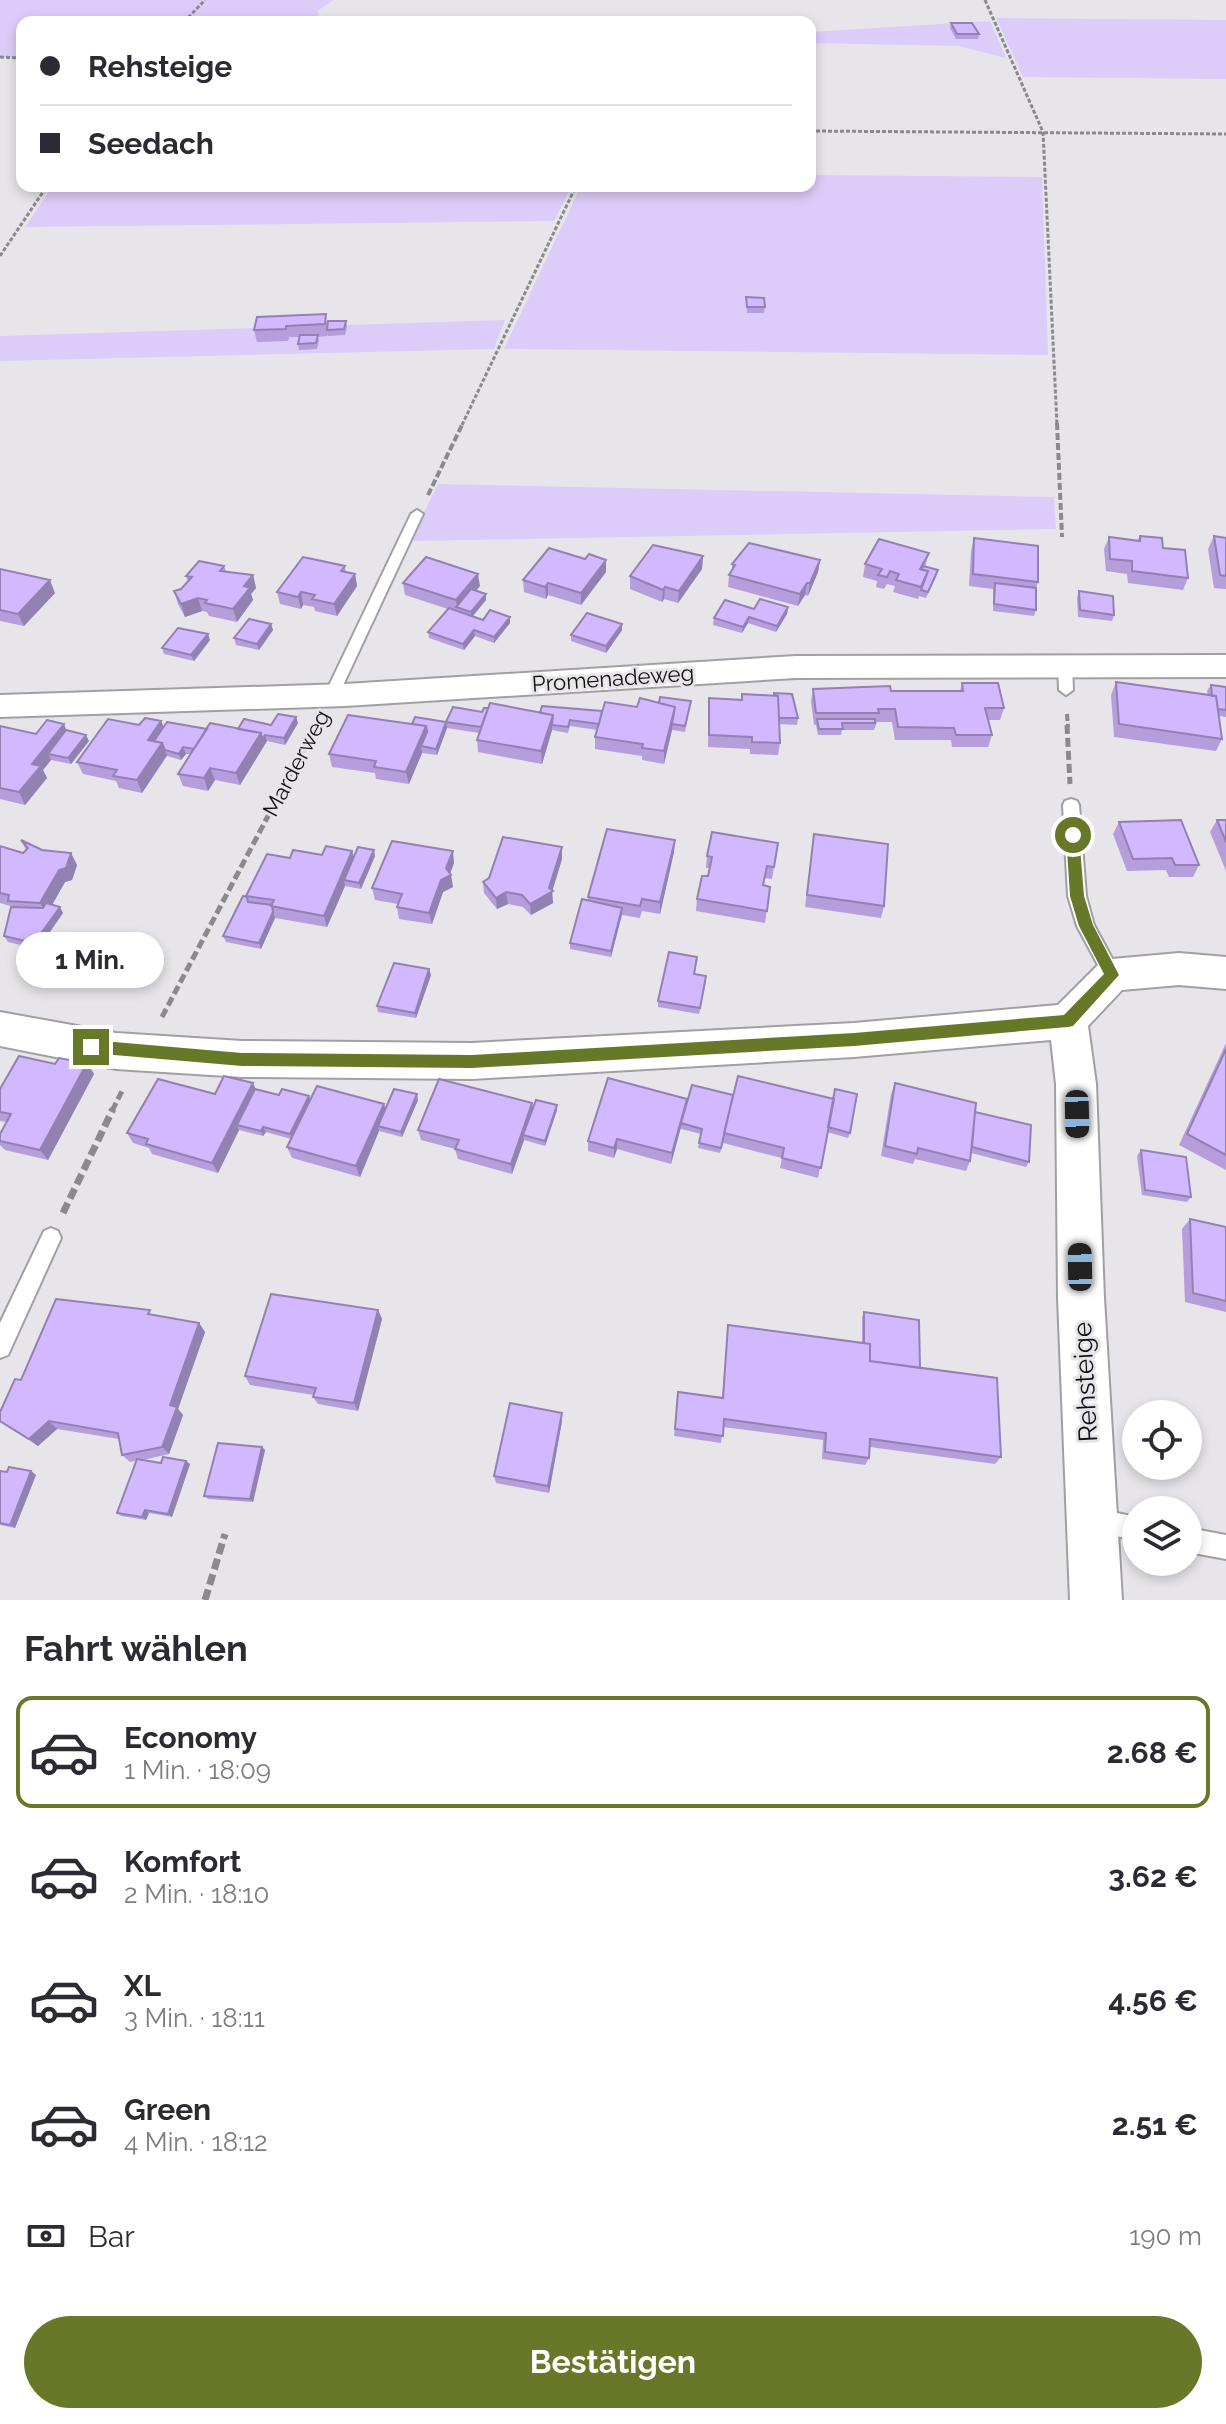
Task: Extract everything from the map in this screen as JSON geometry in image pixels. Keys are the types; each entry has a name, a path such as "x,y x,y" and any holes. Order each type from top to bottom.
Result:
{"street":[{"name":"Promenadeweg","path":"0,706 331,696 796,667 1066,678 1226,666"},
{"path":"0,1029 116,1051 242,1059 472,1061 854,1040 1068,1021 1112,975 1179,969 1226,973"},
{"name":"Rehsteige","path":"1068,1021 1076,1084 1081,1298 1114,1525 1096,1600"}],"lane":[{"name":"Marderweg","path":"331,696 417,514"},
{"path":"1071,805 1077,896 1086,926 1112,975"},
{"path":"0,1347 51,1238"},
{"path":"1202,1543 1226,1547"}],"path":[{"path":"190,16 205,0"},
{"path":"985,0 1043,132 1062,537"},
{"path":"816,131 1226,134"},
{"path":"0,256 43,192"},
{"path":"417,514 573,192"},
{"path":"1066,678 1071,805"},
{"name":"Marderweg","path":"167,1007 331,696"},
{"path":"51,1238 130,1075"},
{"path":"205,1600 225,1534"}],"shaded area":[{"path":"0,0 334,0 317,11 319,16 16,16 16,58 0,57"},
{"path":"996,18 1226,20 1226,79 1023,77"},
{"path":"990,21 1006,58 958,46 816,43 816,32"},
{"path":"816,175 1042,177 1048,355 504,349 578,192 816,192"},
{"path":"49,192 569,192 554,221 25,227"},
{"path":"505,320 494,349 0,361 0,336"},
{"path":"438,484 1054,497 1056,529 410,541"}],"building":[{"path":"951,23 972,23 979,34 957,34"},
{"path":"746,297 764,298 765,307 747,307"},
{"path":"326,314 325,324 254,330 257,317"},
{"path":"328,321 346,321 344,329 327,330"},
{"path":"300,335 318,335 316,343 298,344"},
{"path":"1140,536 1162,538 1163,548 1185,550 1188,578 1132,571 1132,561 1110,559 1109,537 1140,541"},
{"path":"1214,536 1226,538 1226,576 1220,575"},
{"path":"974,538 1038,546 1038,582 973,574"},
{"path":"879,539 929,553 920,569 928,571 921,587 896,580 899,574 890,571 887,577 878,575 882,569 865,564"},
{"path":"749,543 820,560 810,583 800,594 729,575 735,565 732,564"},
{"path":"653,545 703,556 679,591 665,587 663,590 630,576"},
{"path":"549,548 585,559 589,554 606,560 581,593 548,583 545,587 523,580"},
{"path":"303,557 345,566 341,571 355,574 334,604 312,599 315,595 301,592 298,597 277,592"},
{"path":"426,557 478,574 456,600 403,583"},
{"path":"199,561 224,566 220,571 253,575 244,586 250,588 233,609 205,603 207,600 198,598 181,604 174,591 181,589 192,577 186,576"},
{"path":"923,566 938,570 928,592 921,590 928,571 922,570"},
{"path":"0,569 50,580 18,614 0,610"},
{"path":"995,583 1036,588 1036,610 994,604"},
{"path":"471,589 486,594 471,612 456,607"},
{"path":"1079,591 1113,596 1114,615 1080,610"},
{"path":"760,599 788,607 777,626 749,617 743,627 714,618 725,600 754,609"},
{"path":"449,608 483,620 490,610 510,617 494,637 474,630 463,644 428,632"},
{"path":"587,613 622,624 606,646 571,635"},
{"path":"249,619 271,624 257,644 234,638"},
{"path":"178,628 208,634 191,655 162,648"},
{"path":"1116,682 1216,696 1222,739 1119,724"},
{"path":"962,683 998,683 1004,708 985,708 992,735 956,735 954,728 898,727 895,709 878,709 879,713 816,713 813,689 890,686 891,691 963,691"},
{"path":"1211,685 1226,687 1226,710 1218,709"},
{"path":"774,693 792,694 798,718 779,718 778,696"},
{"path":"742,694 778,696 780,743 752,742 752,737 709,735 709,698 742,700"},
{"path":"660,697 691,701 685,726 672,724 675,707 659,703"},
{"path":"640,698 675,707 664,751 642,748 643,744 595,737 605,702 637,707"},
{"path":"490,703 553,715 541,751 477,740"},
{"path":"542,706 602,711 599,724 570,720 568,727 552,725 553,715 540,713"},
{"path":"453,707 482,712 488,708 481,727 446,722"},
{"path":"278,714 296,717 284,738 265,735 262,739 261,733 238,729 244,719 271,725"},
{"path":"348,715 426,726 406,772 374,767 376,761 329,754"},
{"path":"415,717 446,722 436,749 421,746 427,732 426,726 412,724"},
{"path":"145,718 161,721 148,740 162,743 137,780 113,776 117,770 77,762 108,719 139,725"},
{"path":"817,719 875,719 875,723 842,723 843,729 819,729"},
{"path":"47,720 64,724 32,764 41,766 19,792 0,788 0,726 36,734"},
{"path":"167,722 207,729 194,749 183,747 179,754 165,750 162,743 154,741"},
{"path":"210,723 261,733 236,773 210,768 204,778 178,774"},
{"path":"66,730 86,735 68,758 48,754"},
{"path":"1181,820 1199,865 1175,865 1172,858 1133,859 1119,822"},
{"path":"1217,820 1226,820 1226,842"},
{"path":"607,829 675,840 660,902 642,899 640,906 588,897"},
{"path":"712,832 778,843 774,867 767,866 763,885 770,887 767,911 697,899 702,876 708,876 712,857 707,856"},
{"path":"814,834 888,844 884,906 807,895"},
{"path":"503,837 562,847 549,888 553,891 530,904 522,895 506,892 496,898 483,882 489,878"},
{"path":"21,840 42,850 71,853 66,868 59,870 40,903 8,901 9,895 0,893 0,846 23,853 28,848"},
{"path":"392,841 453,851 446,868 451,875 441,880 429,913 397,907 402,894 372,888"},
{"path":"326,846 352,851 324,916 271,906 274,900 246,896 267,854 290,858 293,850 322,855"},
{"path":"358,847 374,850 359,883 344,880"},
{"path":"243,896 247,897 248,902 272,905 273,912 259,943 223,936"},
{"path":"582,899 622,908 611,951 570,943"},
{"path":"46,903 60,907 34,943 4,936 11,907 43,908"},
{"path":"669,952 697,957 694,974 706,976 700,1008 658,1001"},
{"path":"394,963 429,969 415,1013 377,1006"},
{"path":"1226,1049 1226,1155 1187,1134"},
{"path":"19,1056 55,1064 59,1058 87,1063 40,1150 0,1141 0,1134 11,1114 0,1112 0,1089"},
{"path":"224,1076 253,1083 212,1163 146,1144 148,1139 127,1133 158,1079 215,1094"},
{"path":"738,1076 834,1099 821,1168 782,1158 784,1148 724,1133"},
{"path":"608,1078 687,1099 672,1153 617,1139 614,1148 588,1141"},
{"path":"439,1079 532,1103 511,1164 455,1149 459,1140 418,1130"},
{"path":"895,1083 976,1103 970,1161 918,1148 917,1154 885,1146"},
{"path":"692,1085 733,1095 721,1148 699,1143 702,1129 681,1123"},
{"path":"317,1086 384,1104 356,1166 287,1147"},
{"path":"255,1089 279,1095 282,1089 309,1096 290,1134 237,1125"},
{"path":"394,1089 417,1094 401,1132 378,1126"},
{"path":"835,1089 857,1094 850,1133 828,1127"},
{"path":"536,1100 557,1105 545,1141 523,1135"},
{"path":"975,1112 1031,1125 1029,1162 972,1147"},
{"path":"1141,1150 1186,1157 1191,1197 1145,1190"},
{"path":"1190,1219 1226,1227 1226,1301 1193,1293"},
{"path":"271,1294 378,1310 354,1403 313,1397 316,1388 245,1376"},
{"path":"56,1299 150,1310 148,1314 199,1323 170,1405 177,1407 162,1447 122,1455 118,1433 49,1421 29,1439 0,1421 0,1412 15,1379 21,1380"},
{"path":"864,1312 919,1320 920,1368 870,1361 870,1344 864,1343"},
{"path":"728,1325 870,1344 870,1361 997,1378 1001,1457 870,1439 869,1458 825,1452 826,1433 724,1419 723,1436 675,1429 678,1392 723,1398"},
{"path":"510,1403 562,1413 548,1486 494,1476"},
{"path":"218,1443 262,1447 250,1499 204,1496"},
{"path":"163,1457 186,1461 168,1514 145,1510 142,1517 117,1513 137,1459 161,1463"},
{"path":"9,1467 31,1471 10,1525 0,1523 0,1471 7,1472"}],"route":[{"path":"91,1047 242,1059 472,1061 854,1040 1068,1021 1112,975 1086,926 1077,896 1073,835"}]}
